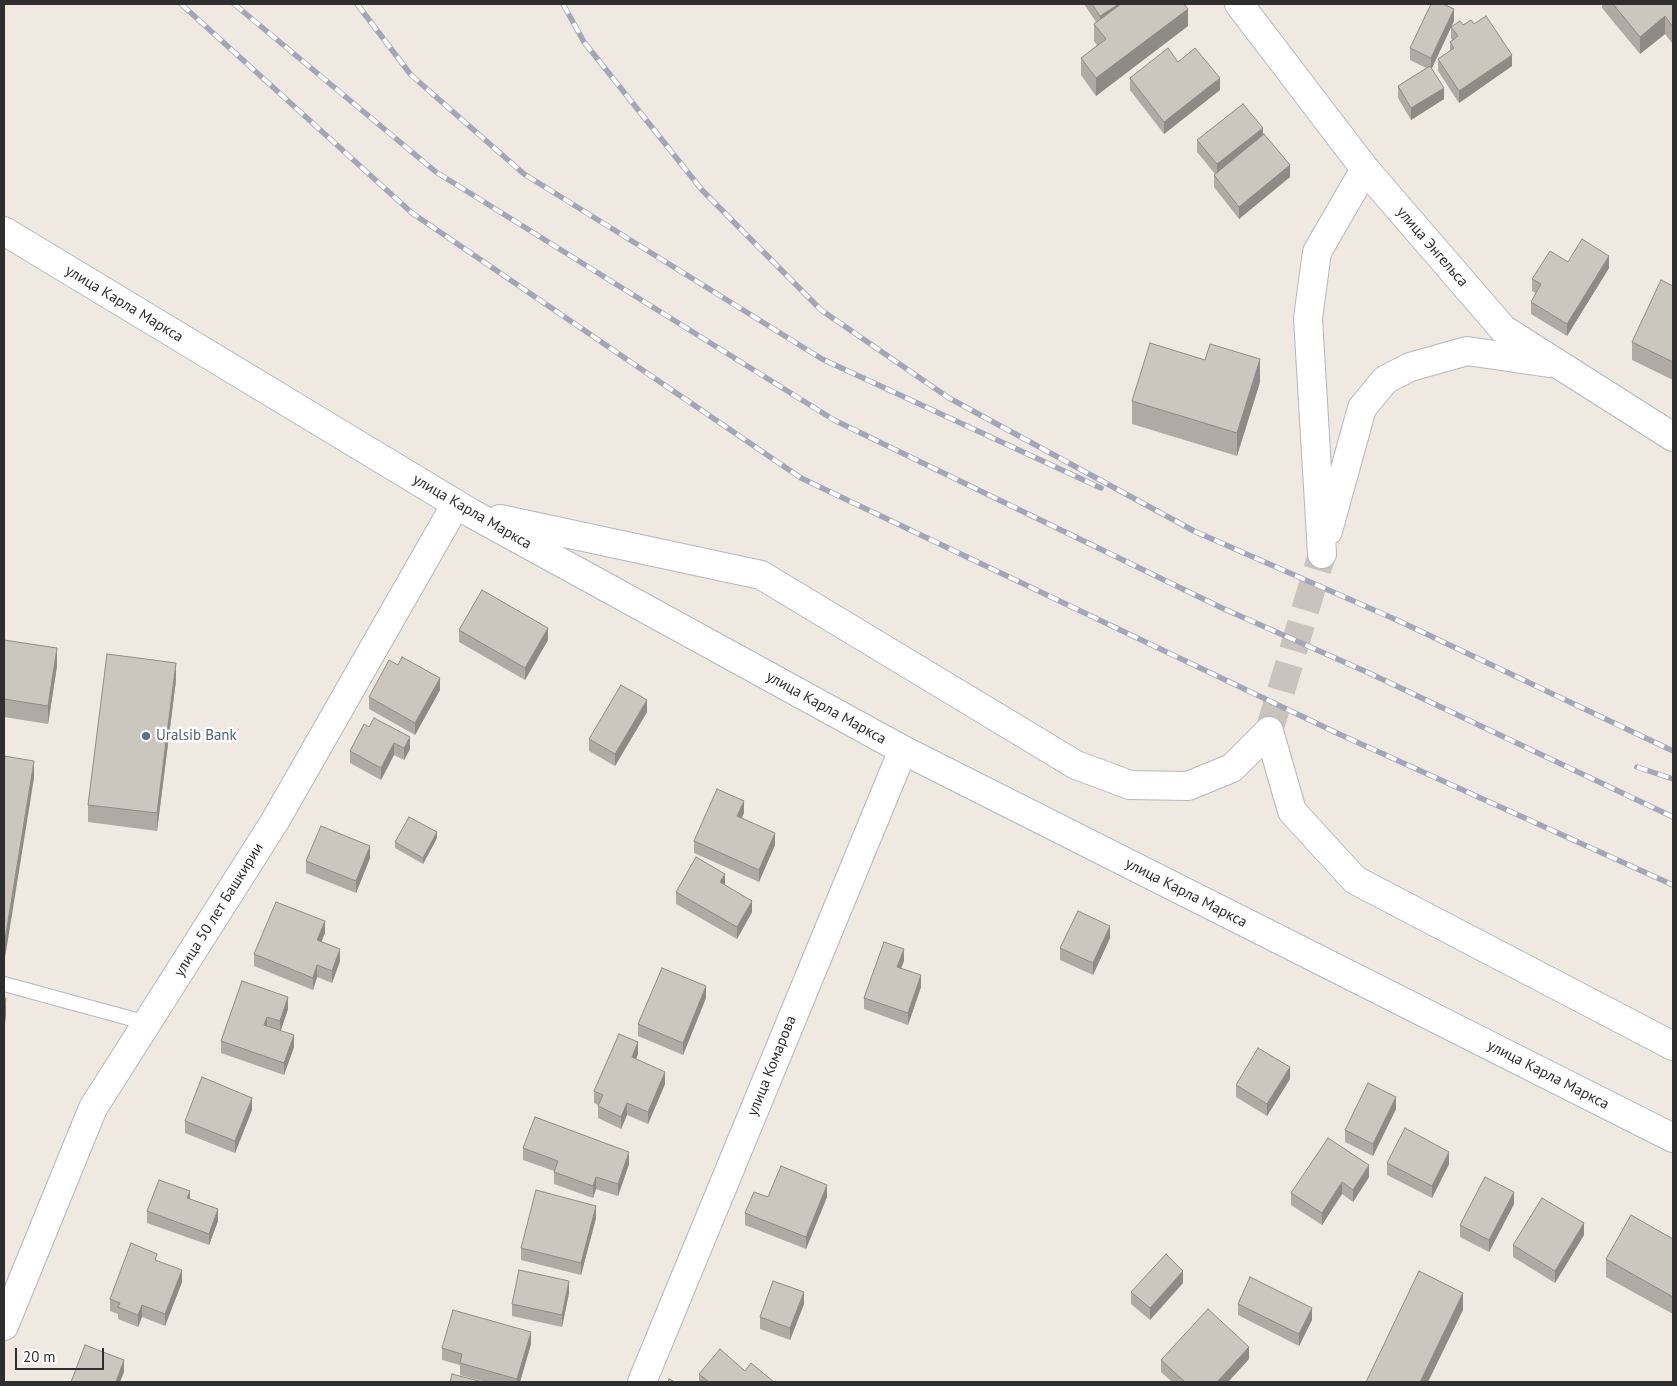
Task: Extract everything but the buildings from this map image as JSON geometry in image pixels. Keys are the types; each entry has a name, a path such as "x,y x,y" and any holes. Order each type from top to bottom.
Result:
{"street":[{"name":"улица Энгельса","path":"1239,4 1365,169 1502,328 1673,437"},
{"path":"1365,169 1317,252 1308,318 1322,554 1362,408 1385,380 1410,367 1467,351 1558,364"},
{"name":"улица Карла Маркса","path":"4,231 464,509 903,750 1673,1138"},
{"path":"464,509 761,575 1076,765 1130,785 1188,786 1232,768 1269,731 1292,811 1355,880 1673,1046"},
{"name":"улица 50 лет Башкирии","path":"4,1326 93,1108 275,821 464,509"},
{"name":"улица Комарова","path":"642,1382 903,750"}],"lane":[{"path":"4,984 147,1023"}],"tunnel":[{"path":"1269,731 1322,554"}],"railway":[{"path":"181,4 412,213 801,478 1339,734 1673,885"},
{"path":"234,4 436,172 834,420 1222,608 1369,673 1673,817"},
{"path":"357,4 411,75 524,174 822,359 1101,488"},
{"path":"563,4 584,42 702,190 821,310 949,398 1194,531 1399,621 1673,751"},
{"path":"1637,767 1673,779"}],"place":[{"name":"Uralsib Bank","path":"146,736"}]}
